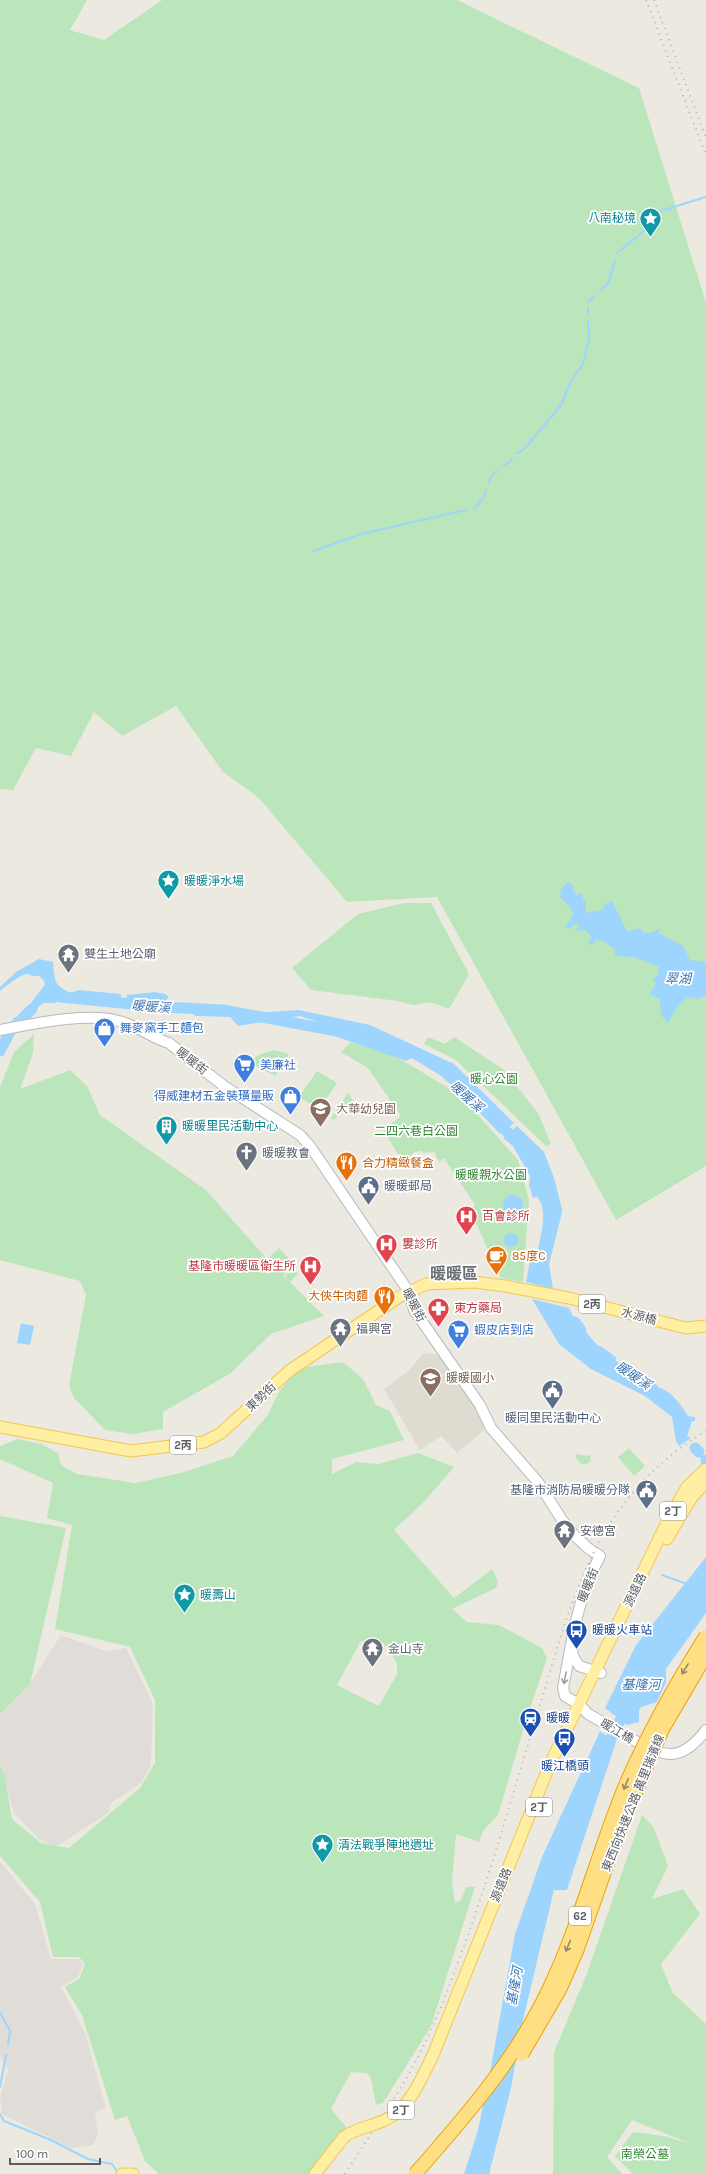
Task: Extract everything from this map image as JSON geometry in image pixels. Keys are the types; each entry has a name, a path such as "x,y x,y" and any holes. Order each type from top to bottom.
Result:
{"highway":[{"name":"東西向快速公路 萬里瑞濱線","path":"415,2174 482,2096 518,2044 535,2015 560,1964 582,1910 608,1830 638,1756 654,1722 706,1636"},
{"name":"東西向快速公路 萬里瑞濱線","path":"426,2174 474,2118 503,2081 533,2037 560,1989 577,1950 617,1836 648,1760 662,1730 706,1655"}],"main road":[{"name":"東勢街","path":"0,1427 131,1451 204,1442 221,1433 289,1370 399,1297 426,1284 474,1282 505,1286"},
{"name":"水源橋","path":"505,1286 569,1298 686,1328 706,1326"},
{"name":"2丁","path":"652,1560 668,1520 687,1487 706,1469"},
{"name":"2丁","path":"652,1560 692,1497 706,1482"},
{"name":"源遠路","path":"323,2174 352,2131 385,2120 399,2113 436,2056 550,1764 584,1709 599,1672 652,1560"},
{"name":"源遠路","path":"316,2174 348,2138"},
{"path":"122,2174 133,2174"}],"street":[{"name":"暖暖街","path":"1,1030 35,1023 93,1018 122,1022 158,1040 169,1043 224,1086 300,1135 310,1146 409,1292 414,1310 480,1405 491,1428 538,1482 574,1536 600,1556 592,1571 579,1605 574,1624 564,1693 565,1696 584,1709"},
{"name":"暖暖街","path":"572,1643 573,1656 579,1666 599,1672"},
{"name":"暖江橋","path":"584,1709 660,1754 677,1754 690,1746 706,1730"}],"shaded area":[{"name":"暖暖國小","path":"424,1353 442,1355 480,1408 485,1429 457,1453 441,1436 420,1450 384,1389 409,1370"},
{"path":"61,1635 105,1651 126,1648 153,1704 151,1765 141,1783 111,1803 108,1813 59,1845 51,1845 39,1839 14,1813 0,1762 0,1714 30,1684"},
{"path":"0,1861 35,1904 51,1959 79,1959 83,1964 78,1977 61,1987 85,2033 106,2108 95,2112 98,2134 93,2145 71,2148 2,2114 0,2098 8,2069 0,2057"}],"green space":[{"path":"0,0 87,0 70,30 104,40 162,0 457,0 639,88 706,303 706,1166 616,1220 437,897 347,902 259,798 223,772 176,706 122,736 94,712 71,756 36,748 13,790 0,789"},
{"path":"404,903 431,903 469,974 449,1009 430,1002 413,1005 398,1001 311,990 292,968 358,914"},
{"path":"34,1034 33,1053 20,1089 70,1070 87,1086 100,1115 206,1190 267,1259 279,1248 295,1265 283,1276 288,1280 285,1276 293,1268 298,1274 290,1282 324,1316 271,1334 231,1373 163,1412 163,1429 133,1434 105,1430 74,1398 69,1385 86,1295 80,1281 0,1260 0,1087 14,1052"},
{"name":"暖心公園","path":"428,1037 445,1044 454,1037 503,1069 538,1113 551,1144 546,1146 456,1060 424,1044"},
{"name":"暖暖親水公園","path":"351,1042 395,1056 452,1090 470,1106 518,1160 529,1200 523,1282 501,1278 470,1210 475,1205 444,1158 439,1162 434,1152 425,1153 421,1151 415,1152 403,1162 383,1130 401,1116 368,1068 341,1052"},
{"path":"274,1050 289,1054 275,1076 250,1063 258,1055"},
{"path":"317,1071 337,1083 319,1109 299,1097"},
{"path":"348,1093 354,1102 333,1120 331,1118"},
{"path":"343,1362 363,1379 376,1405 390,1411 404,1440 332,1459 332,1474 356,1462 378,1464 418,1453 454,1467 423,1503 394,1530 454,1598 492,1569 498,1581 496,1588 452,1609 467,1622 499,1625 542,1648 547,1658 527,1717 498,1815 483,1831 479,1842 456,1834 452,1882 455,1903 461,1900 466,1887 475,1887 431,2026 383,2103 376,2105 371,2078 367,2073 351,2072 331,2109 347,2128 308,2174 159,2174 145,2161 127,2116 115,2120 82,2015 65,1987 79,1979 85,1964 79,1957 53,1957 40,1902 0,1856 0,1763 5,1777 12,1819 41,1843 69,1848 140,1788 155,1763 155,1700 130,1647 55,1629 72,1525 47,1518 53,1483 0,1459 0,1446 18,1439 41,1444 58,1453 61,1465 77,1474 135,1483 181,1473 233,1456 267,1416 280,1390 294,1374 307,1367","holes":["361,1641 383,1643 397,1663 397,1674 379,1706 337,1685"]},
{"path":"629,1448 645,1466 634,1476 618,1457"},
{"path":"577,1454 586,1456 592,1455 590,1458 591,1461 587,1464 582,1464 575,1457"},
{"path":"0,1516 66,1528 30,1684 0,1714"},
{"name":"南榮公墓","path":"642,1815 654,1828 668,1866 652,1899 683,1889 700,1914 661,1964 672,1992 706,2024 706,2174 633,2174 615,2156 633,2132 664,2136 691,2144 632,2120 607,2157 622,2174 553,2174 554,2052 586,1976"}],"water":[{"name":"翠湖","path":"568,882 574,886 573,891 577,895 581,893 584,901 586,901 585,907 587,913 603,910 604,905 612,901 627,931 640,928 643,932 652,933 660,928 659,933 683,946 690,960 706,962 706,996 698,999 688,997 677,1007 668,1023 661,1015 660,999 649,994 656,984 653,980 658,974 659,967 634,957 615,956 615,949 601,940 596,940 592,945 588,944 592,937 585,930 576,931 580,925 575,924 568,929 566,926 573,915 572,910 560,897 561,889"},
{"path":"39,959 53,962 56,982 65,990 71,993 78,990 121,994 120,1002 77,997 65,1003 61,1000 54,1003 43,1003 26,1018 13,1021 13,1018 21,1016 50,978 38,972 31,972 24,974 0,991 0,987 16,972"},
{"path":"155,992 165,994 169,997 166,1000 168,1004 188,1005 197,1011 211,1013 227,1007 250,1019 254,1013 299,1010 370,1025 454,1064 514,1123 500,1134 466,1098 440,1075 415,1060 374,1041 300,1016 238,1026 230,1017 195,1016 190,1010 180,1007 163,1012 152,1013 126,1002 127,995"},
{"path":"517,1126 544,1152 554,1178 562,1209 549,1264 553,1289 526,1282 530,1261 537,1255 543,1225 543,1210 537,1197 533,1198 529,1186 530,1176 513,1146 503,1138"},
{"path":"513,1195 520,1198 523,1205 520,1212 513,1215 506,1212 503,1205 506,1198"},
{"path":"511,1233 516,1235 518,1240 516,1245 511,1247 506,1245 504,1240 506,1235"},
{"path":"532,1299 569,1308 573,1316 579,1318 586,1328 586,1332 597,1345 617,1358 615,1360 653,1387 664,1389 674,1397 688,1416 695,1417 695,1421 692,1421 687,1436 691,1438 679,1446 676,1441 672,1417 645,1396 591,1369 559,1344"},
{"path":"21,1323 34,1326 30,1345 17,1343"},
{"name":"基隆河","path":"706,1557 706,1613 666,1669 666,1682 657,1702 641,1707 639,1711 639,1722 627,1725 605,1708 636,1645"},
{"path":"600,1731 616,1742 567,1890 554,1890 522,2024 511,2088 489,2174 464,2174 478,2130 515,1934 542,1857"}],"waterway":[{"path":"617,253 646,229 651,214 706,197"},
{"path":"601,290 608,284 615,260"},
{"path":"588,302 594,296"},
{"path":"588,308 588,313"},
{"path":"517,454 526,447 561,405 570,383 583,364 589,339 588,321"},
{"path":"505,465 512,459"},
{"path":"489,483 491,476 497,471"},
{"path":"474,509 483,499 486,490"},
{"path":"314,551 361,534 466,510"},
{"path":"32,970 42,971 49,978 53,994"},
{"name":"暖暖溪","path":"60,997 164,1007 223,1010 337,1031 406,1055"},
{"path":"0,1051 11,1030 32,1009"},
{"name":"暖暖溪","path":"495,1119 519,1144"},
{"name":"暖暖溪","path":"624,1368 647,1382 661,1398"},
{"name":"暖暖溪","path":"695,1448 699,1452"},
{"path":"662,1575 687,1584"},
{"name":"基隆河","path":"605,1750 627,1707"},
{"path":"0,2013 10,2031 8,2044"},
{"path":"0,2087 6,2055"},
{"path":"0,2114 4,2121 51,2140 88,2159 112,2164 116,2170"}],"railway":[{"path":"646,0 706,155"},
{"path":"654,0 706,138"},
{"path":"345,2174 411,2070 429,2034 445,1996 487,1879 560,1638 590,1559 610,1523 635,1490 667,1459 706,1431"}],"place":[{"name":"八南秘境","path":"651,238"},
{"name":"暖暖淨水場","path":"168,900"},
{"name":"雙生土地公廟","path":"69,974"},
{"name":"舞麥窯手工麵包","path":"104,1048"},
{"name":"美廉社","path":"244,1084"},
{"name":"得威建材五金裝璜量販","path":"290,1116"},
{"name":"大華幼兒園","path":"320,1128"},
{"name":"暖暖里民活動中心","path":"167,1146"},
{"name":"暖暖教會","path":"247,1172"},
{"name":"合力精緻餐盒","path":"347,1182"},
{"name":"暖暖郵局","path":"368,1206"},
{"name":"百會診所","path":"466,1236"},
{"name":"婁診所","path":"386,1264"},
{"name":"85度C","path":"496,1276"},
{"name":"基隆市暖暖區衛生所","path":"311,1286"},
{"name":"大俠牛肉麵","path":"384,1316"},
{"name":"東方藥局","path":"438,1328"},
{"name":"福興宮","path":"340,1348"},
{"name":"蝦皮店到店","path":"459,1350"},
{"name":"暖暖國小","path":"431,1398"},
{"name":"暖同里民活動中心","path":"553,1410"},
{"name":"基隆市消防局暖暖分隊","path":"646,1510"},
{"name":"安德宮","path":"564,1550"},
{"name":"暖壽山","path":"184,1614"},
{"name":"暖暖火車站","path":"577,1650"},
{"name":"金山寺","path":"372,1668"},
{"name":"暖暖","path":"531,1738"},
{"name":"暖江橋頭","path":"565,1758"},
{"name":"清法戰爭陣地遺址","path":"323,1864"}],"district":[{"name":"暖暖區","path":"454,1273"}],"park label":[{"name":"二四六巷白公園","path":"416,1131"}]}
